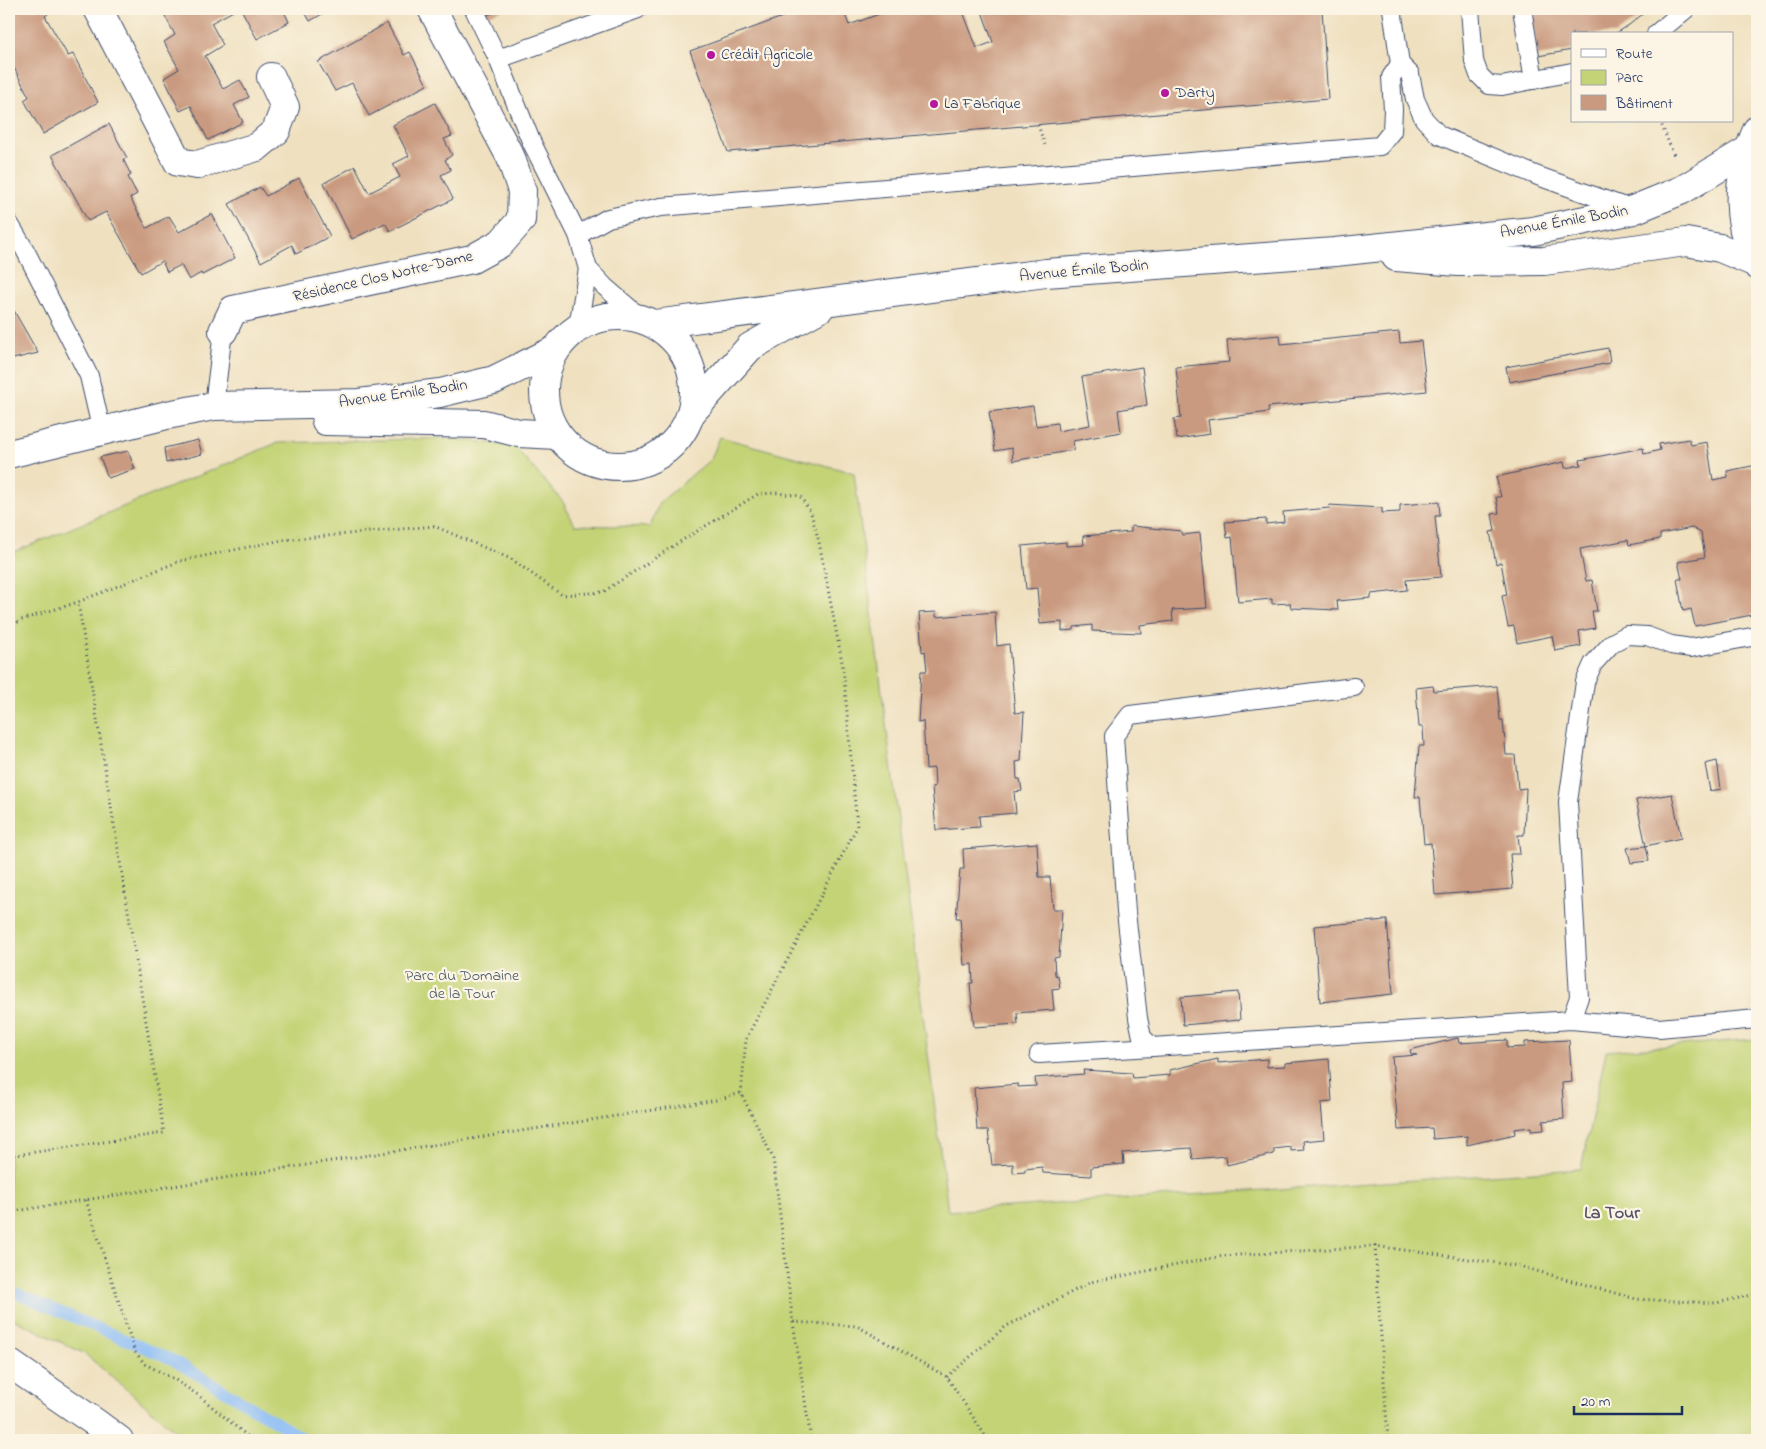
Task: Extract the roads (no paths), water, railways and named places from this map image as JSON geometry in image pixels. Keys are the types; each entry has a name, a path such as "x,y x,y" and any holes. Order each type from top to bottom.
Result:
{"main road":[{"path":"98,9 178,162 197,165 257,147 276,131 284,107 271,77"},
{"name":"Résidence Clos Notre-Dame","path":"223,331 233,310 472,259 501,243 520,220 522,191 511,158 432,9"},
{"path":"1753,140 1741,178 1740,207 1745,236 1757,264"},
{"name":"Avenue Émile Bodin","path":"648,321 835,300 1046,273 1335,252 1533,231 1633,210 1682,190 1753,140"},
{"name":"Avenue Émile Bodin","path":"1335,252 1458,262 1544,260 1686,242 1720,248 1757,264"},
{"name":"Avenue Émile Bodin","path":"691,413 750,346 835,300"},
{"path":"619,315 648,321 676,340 689,362 694,387 691,413 680,436 658,456 632,466 603,465 594,462 577,454 556,435 548,419 544,402 543,383 547,366 555,350 578,326 598,318 619,315"},
{"name":"Avenue Émile Bodin","path":"9,454 167,414 214,406 359,403 440,393 494,380 555,350"},
{"name":"Avenue Émile Bodin","path":"214,406 307,421 484,424 519,433 556,435"},
{"path":"9,1363 118,1440"}],"lane":[{"path":"474,9 498,59 531,141 578,235 588,269 578,326"},
{"path":"498,59 638,9"},
{"path":"1392,9 1400,64 1410,74 1415,99 1424,119 1439,135 1538,176 1633,210"},
{"path":"1470,9 1474,61 1480,75 1489,85 1502,86 1571,72"},
{"path":"1522,9 1534,80"},
{"path":"1658,32 1674,15 1686,9"},
{"path":"578,235 608,218 661,207 1380,146 1392,132 1392,77 1400,64"},
{"path":"9,223 25,250 89,376 102,432"},
{"path":"588,269 605,287 648,321"},
{"path":"214,406 223,331"},
{"path":"1570,1020 1579,997 1568,802 1585,682 1592,664 1612,643 1627,635 1646,636 1670,645 1691,648 1757,636"},
{"path":"1152,1047 1142,1036 1138,1018 1126,912 1114,736 1130,715 1354,687"},
{"path":"1039,1054 1570,1020 1659,1028 1757,1019"}],"waterway":[{"path":"9,1290 173,1360 306,1440"}],"place":[{"name":"Crédit Agricole","path":"711,55"},
{"name":"Darty","path":"1165,93"},
{"name":"La Fabrique","path":"934,104"}],"district":[{"name":"La Tour","path":"1612,1214"}],"park label":[{"name":"Parc du Domaine de la Tour","path":"462,985"}]}
